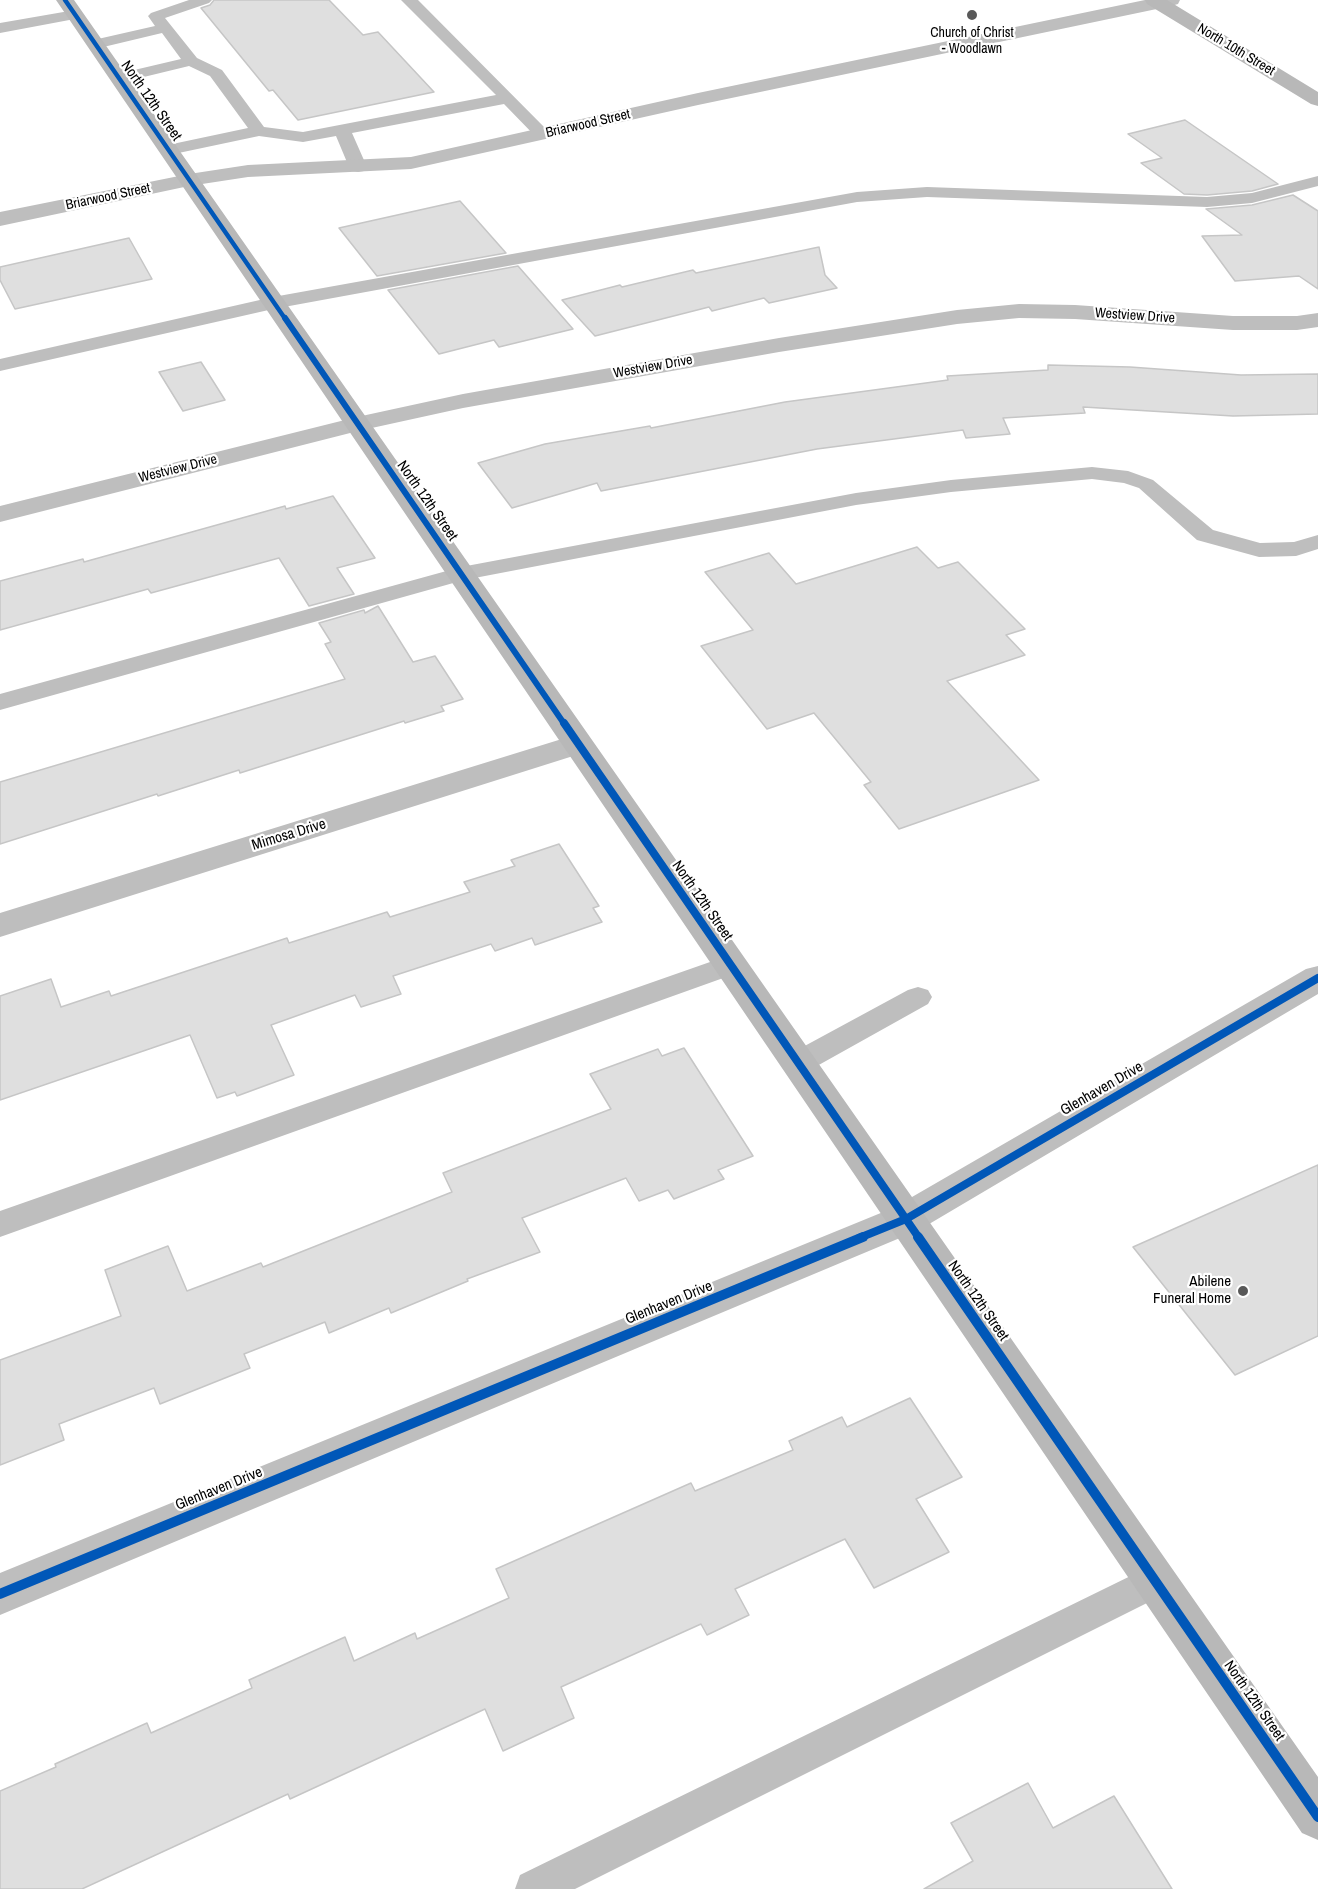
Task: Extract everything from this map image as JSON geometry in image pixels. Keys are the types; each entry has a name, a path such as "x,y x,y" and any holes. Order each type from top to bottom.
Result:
{"street":[{"name":"North 10th Street","path":"1161,1 1318,100"},
{"name":"Briarwood Street","path":"0,219 189,180 248,171 411,163 1161,1"},
{"name":"North 12th Street","path":"70,7 1318,1817"},
{"name":"Westview Drive","path":"0,514 357,424 510,393 779,345 957,317 1042,311 1233,323 1296,323 1318,320"},
{"name":"Mimosa Drive","path":"0,925 578,744"},
{"name":"Glenhaven Drive","path":"0,1594 906,1220 1318,978"}],"lane":[{"path":"204,0 156,15 192,61 216,73 259,131"},
{"path":"410,0 543,134"},
{"path":"0,28 70,7"},
{"path":"95,44 165,28"},
{"path":"119,78 192,61"},
{"path":"169,150 259,131 303,137 508,98"},
{"path":"342,130 358,167"},
{"path":"0,365 273,303 857,197 927,192 1207,202 1252,198 1318,181"},
{"path":"0,702 461,574 856,499 951,486 1092,473 1128,477 1146,484 1205,535 1233,545 1259,550 1296,549 1318,542"},
{"path":"0,1224 730,964"},
{"path":"798,1063 918,997"},
{"path":"534,1889 1155,1581"}],"building":[{"path":"214,0 329,0 363,35 378,32 434,92 298,120 273,90 269,91 201,8 210,5"},
{"path":"1185,120 1278,184 1252,191 1207,195 1184,194 1141,163 1162,158 1128,134"},
{"path":"1293,195 1318,211 1318,289 1299,276 1235,281 1202,236 1242,235 1206,209 1252,205"},
{"path":"460,201 506,253 377,276 339,228"},
{"path":"129,238 152,279 15,309 0,280 0,267"},
{"path":"819,247 825,275 837,288 769,303 764,298 712,311 709,307 595,336 562,300 620,285 622,287 693,270 696,273"},
{"path":"518,266 573,329 499,347 494,340 439,354 388,290"},
{"path":"201,362 225,400 183,411 159,372"},
{"path":"1048,365 1130,367 1241,375 1318,374 1318,414 1233,416 1083,407 1085,413 1003,418 1010,434 966,438 963,430 817,449 601,491 597,483 512,508 478,463 545,444 650,426 651,428 785,402 948,380 947,376 1048,370"},
{"path":"333,496 375,558 337,568 354,594 309,606 279,558 151,593 148,589 0,630 0,581 83,559 84,562 285,506 286,509"},
{"path":"917,547 938,568 958,562 1025,629 1006,635 1025,655 947,681 1039,780 899,829 864,785 871,782 814,713 767,729 701,646 753,630 705,572 769,553 796,584"},
{"path":"378,606 413,662 435,656 463,699 441,706 444,711 405,723 404,721 240,773 239,770 158,796 157,794 0,844 0,782 345,679 325,644 331,642 319,623 364,610 365,613"},
{"path":"559,844 599,906 593,908 602,922 535,945 532,938 495,951 491,944 393,976 401,994 361,1007 355,995 271,1025 294,1075 237,1096 235,1092 217,1098 190,1035 0,1100 0,996 51,979 61,1007 109,991 111,996 287,938 289,943 387,912 390,917 470,892 464,882 515,866 511,860"},
{"path":"684,1048 753,1156 718,1170 724,1179 674,1199 668,1190 639,1201 626,1178 522,1218 540,1252 467,1279 468,1281 391,1313 389,1308 329,1333 325,1322 244,1354 250,1368 160,1404 154,1388 59,1424 64,1440 0,1465 0,1360 121,1316 105,1270 168,1246 187,1291 261,1263 263,1267 452,1192 443,1173 611,1109 590,1074 658,1049 662,1056"},
{"name":"Abilene Funeral Home","path":"1318,1165 1318,1336 1235,1375 1133,1247"},
{"path":"910,1398 962,1477 916,1499 949,1552 874,1588 845,1539 735,1589 749,1615 707,1635 701,1624 561,1687 574,1718 503,1751 485,1709 290,1799 288,1794 82,1889 0,1889 0,1791 147,1723 151,1733 252,1688 249,1680 345,1637 354,1661 415,1633 417,1639 509,1598 496,1569 691,1483 695,1491 793,1450 789,1441 842,1417 847,1427"},
{"path":"1028,1783 1053,1828 1114,1796 1172,1889 924,1889 973,1861 951,1823"}],"cycle path":[{"path":"65,0 1318,1817"},
{"path":"0,1594 906,1219 1318,978"}],"place":[{"name":"Church of Christ - Woodlawn","path":"972,15"},
{"name":"Abilene Funeral Home","path":"1243,1291"}]}
